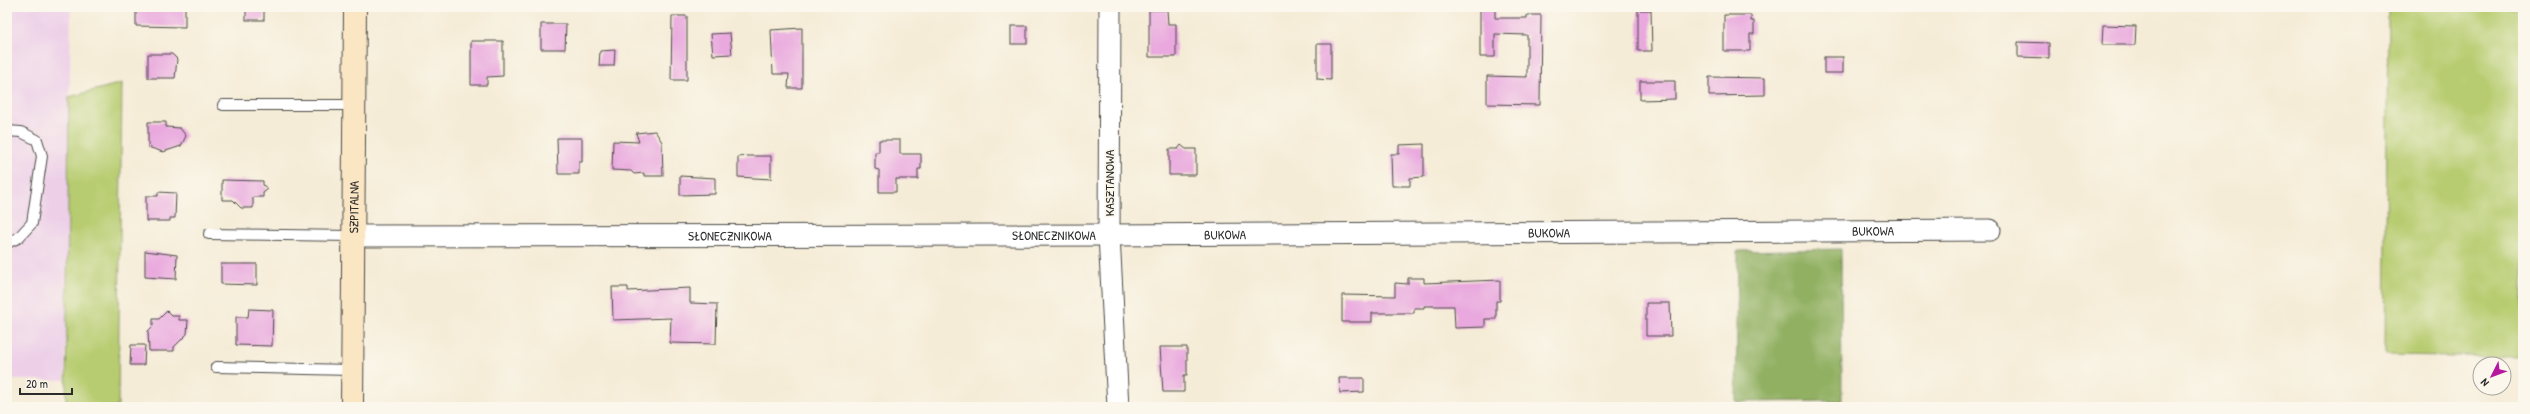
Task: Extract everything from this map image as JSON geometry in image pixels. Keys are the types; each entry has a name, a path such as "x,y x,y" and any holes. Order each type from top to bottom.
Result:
{"street":[{"name":"SZPITALNA","path":"352,407 352,236 355,7"},
{"name":"KASZTANOWA","path":"1110,7 1109,235 1118,407"},
{"name":"BUKOWA","path":"1109,235 1990,230"},
{"name":"SŁONECZNIKOWA","path":"352,236 1109,235"}],"lane":[{"path":"223,105 353,105"},
{"path":"7,131 21,132 37,140 42,156 32,223 18,238 7,243"},
{"path":"209,234 352,236"},
{"path":"216,367 352,370"}],"shaded area":[{"path":"7,7 71,7 65,380 7,380"}],"green space":[{"path":"2388,7 2523,7 2523,357 2385,355"},
{"path":"122,83 118,407 66,407 69,97"},
{"path":"1841,249 1842,401 1736,402 1738,251"}],"building":[{"path":"148,7 185,7 185,27 136,26 136,9 148,9"},
{"path":"246,7 264,7 264,20 246,20"},
{"path":"1480,7 1495,7 1495,18 1527,18 1527,15 1541,15 1540,105 1487,104 1487,76 1527,77 1527,35 1495,34 1495,57 1480,57"},
{"path":"1149,10 1167,10 1168,24 1176,24 1176,57 1149,57"},
{"path":"1638,10 1651,10 1652,51 1638,51"},
{"path":"1724,15 1751,15 1751,21 1754,21 1754,34 1750,34 1750,51 1724,51"},
{"path":"672,16 687,16 687,80 671,80"},
{"path":"541,24 566,24 565,49 541,49"},
{"path":"2103,25 2136,26 2135,45 2102,45"},
{"path":"1011,26 1027,26 1027,44 1011,44"},
{"path":"802,28 802,88 788,88 789,74 773,74 771,30"},
{"path":"730,33 732,54 713,55 711,34"},
{"path":"471,41 503,41 503,76 487,77 487,85 471,85"},
{"path":"2018,42 2049,43 2049,58 2018,57"},
{"path":"1317,44 1331,44 1331,80 1317,79"},
{"path":"615,50 614,66 599,66 600,51"},
{"path":"148,54 172,54 177,59 175,78 148,78"},
{"path":"1824,57 1843,57 1843,73 1824,73"},
{"path":"1709,77 1765,78 1765,95 1709,96"},
{"path":"1640,81 1675,81 1675,99 1640,100"},
{"path":"148,122 166,122 166,127 180,128 186,136 181,146 163,152 148,147"},
{"path":"655,131 662,142 663,176 644,176 644,173 634,174 631,171 612,170 613,141 639,142 636,133"},
{"path":"557,138 582,138 582,162 579,162 579,174 558,174"},
{"path":"879,140 900,140 900,154 921,154 921,169 918,169 918,179 896,179 896,192 879,192 879,170 875,169 875,152 879,152"},
{"path":"1424,144 1424,177 1410,178 1410,186 1392,186 1391,154 1399,154 1399,145"},
{"path":"1181,145 1186,149 1196,149 1196,175 1169,175 1169,149 1178,149"},
{"path":"771,156 771,179 738,177 738,157"},
{"path":"680,176 715,178 715,194 680,195"},
{"path":"222,180 263,181 263,185 268,189 263,193 263,197 253,197 253,208 241,208 233,200 222,200"},
{"path":"158,192 176,193 175,218 170,218 170,221 146,221 146,196 158,196"},
{"path":"145,251 177,255 176,279 145,277"},
{"path":"221,264 257,264 257,285 221,284"},
{"path":"1408,278 1424,278 1424,283 1500,280 1500,301 1496,301 1496,319 1485,319 1485,327 1455,328 1454,306 1424,306 1424,308 1414,308 1414,313 1372,313 1372,322 1342,322 1342,295 1395,296 1395,283 1408,284"},
{"path":"612,287 628,287 628,291 690,288 690,303 717,304 716,344 670,343 671,318 613,320"},
{"path":"1646,303 1670,303 1671,336 1646,336"},
{"path":"249,309 273,310 272,346 236,345 236,317 248,317"},
{"path":"167,311 172,316 179,316 179,320 188,320 187,334 174,347 174,351 149,351 148,331 153,326 153,319 159,319"},
{"path":"131,345 145,345 144,365 130,365"},
{"path":"1160,347 1187,347 1187,375 1184,375 1184,392 1163,392"},
{"path":"1339,378 1364,378 1364,392 1340,393"}]}
